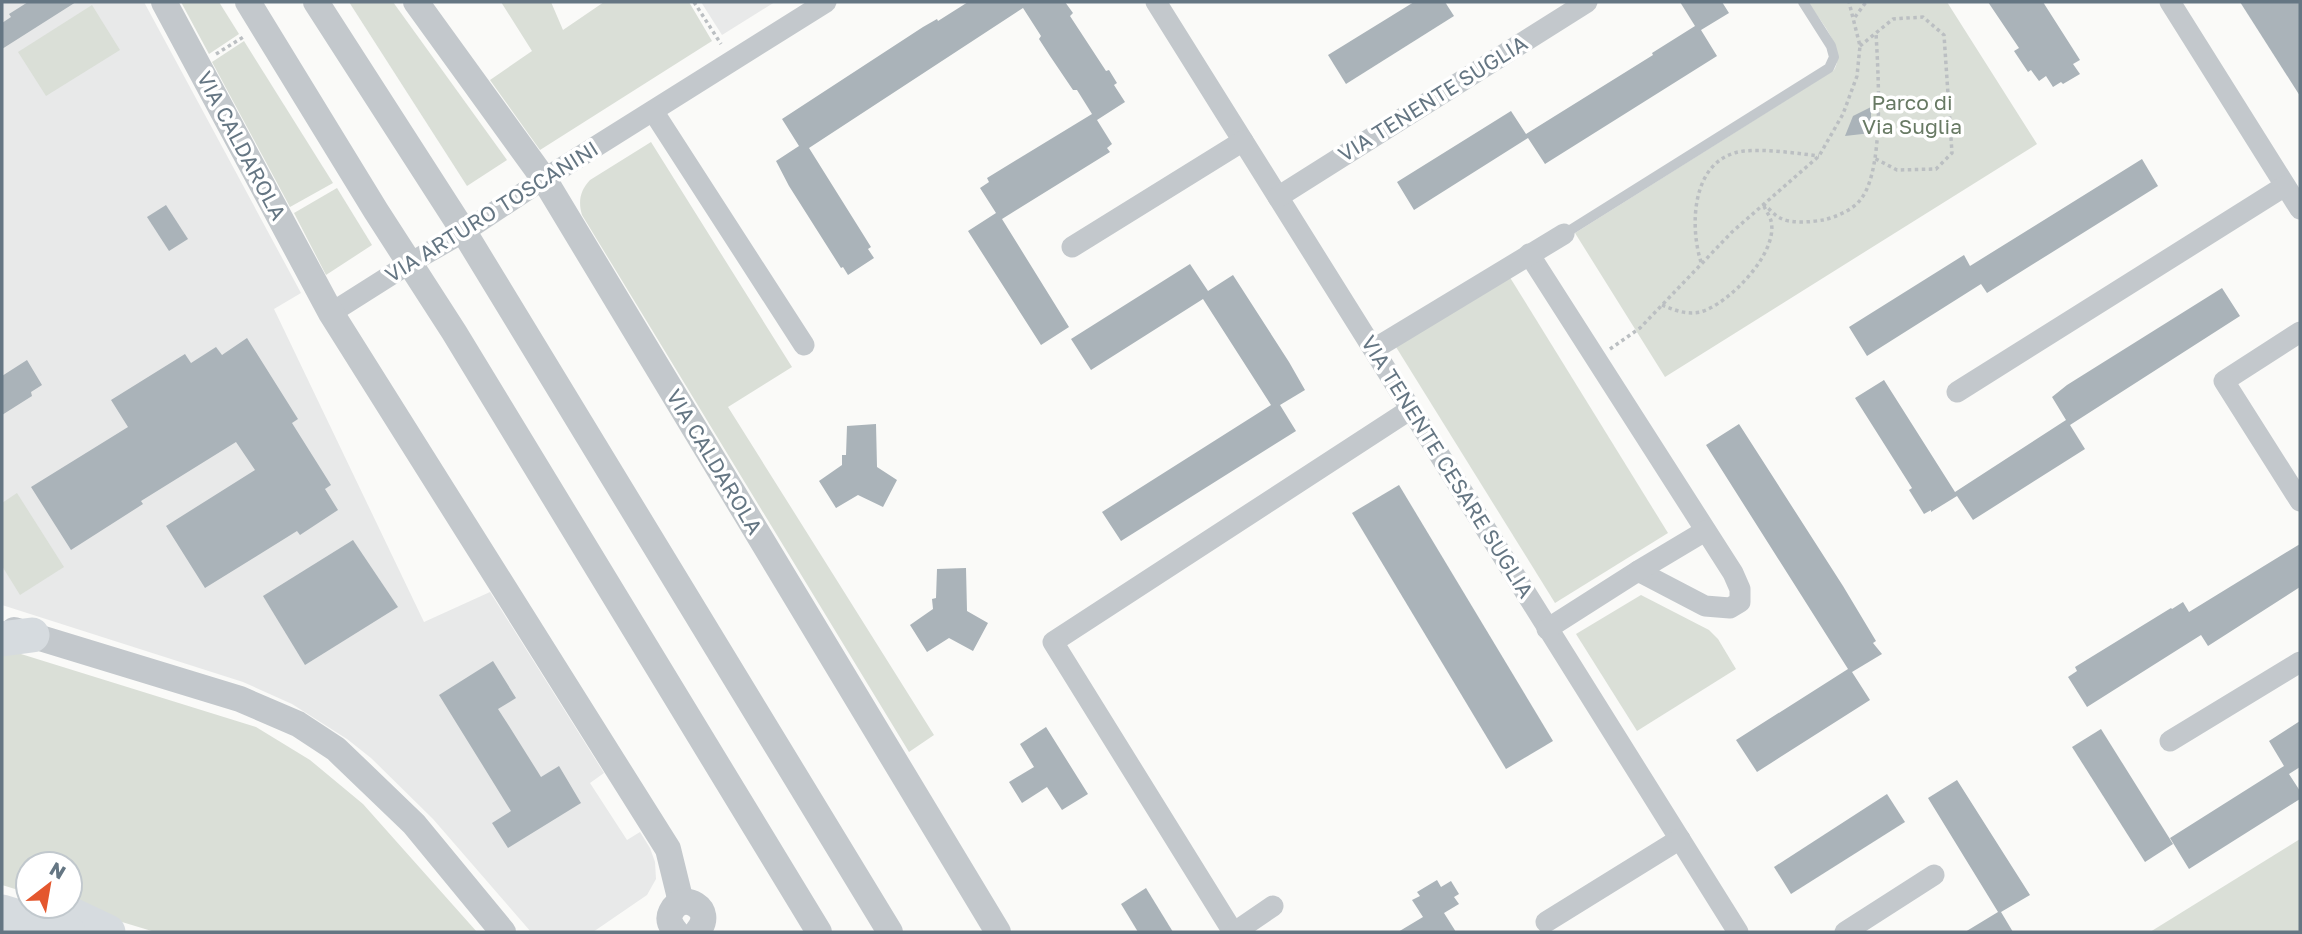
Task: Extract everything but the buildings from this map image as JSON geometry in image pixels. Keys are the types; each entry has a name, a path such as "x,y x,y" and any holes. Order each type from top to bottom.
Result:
{"highway":[{"path":"2,912 68,932"},
{"path":"83,920 108,932"}],"street":[{"name":"VIA CALDAROLA","path":"164,2 331,313 668,849 682,927"},
{"path":"248,2 454,332 819,932"},
{"path":"316,2 464,232 890,932"},
{"name":"VIA CALDAROLA","path":"416,2 544,178 998,932"},
{"name":"VIA ARTURO TOSCANINI","path":"331,313 464,232 544,178 826,2"},
{"name":"VIA TENENTE CESARE SUGLIA","path":"1156,2 1738,932"},
{"name":"VIA TENENTE SUGLIA","path":"1278,197 1587,2"},
{"path":"2170,2 2300,209"},
{"path":"653,111 804,345"},
{"path":"1072,247 1243,141"},
{"path":"1957,392 2285,186"},
{"path":"1374,349 1564,234"},
{"path":"1529,254 1733,573 1740,589 1740,602 1730,608 1705,606 1638,571"},
{"path":"2300,332 2224,381 2300,501"},
{"path":"1273,906 1234,932 1053,642 1411,409"},
{"path":"1547,629 1705,531"},
{"path":"12,634 240,699 298,724 336,750 414,824 503,932"},
{"path":"2170,741 2300,662"},
{"path":"1546,922 1680,839"},
{"path":"1845,932 1934,875"}],"lane":[{"path":"1564,234 1829,68 1834,57 1830,46 1803,2"}],"path":[{"path":"694,2 731,61"},
{"path":"1595,359 1640,328 1702,262 1819,156 1843,114 1857,76 1860,46 1849,2"},
{"path":"1854,18 1866,2"},
{"path":"1860,46 1893,19 1923,17 1944,36 1952,153 1936,169 1897,170 1874,158"},
{"path":"1763,204 1781,218 1799,221 1827,219 1842,213 1862,198 1869,182 1874,158 1880,98 1876,33"},
{"path":"206,60 247,35"},
{"path":"1702,262 1696,246 1694,227 1698,195 1710,171 1720,161 1731,154 1744,151 1819,156"},
{"path":"1661,304 1679,312 1699,312 1734,292 1761,258 1770,240 1772,223 1763,204"}],"shaded area":[{"path":"2,2 144,2 301,293 274,309 424,622 490,592 604,773 590,783 627,840 640,832 650,848 655,862 656,879 647,895 593,932 531,932 433,819 371,758 347,739 292,704 243,682 2,605"},
{"path":"701,2 775,2 722,35"}],"green space":[{"path":"181,2 219,2 239,34 209,54"},
{"path":"349,2 393,2 507,160 467,186"},
{"path":"501,2 551,2 563,30 604,2 689,2 712,41 540,150 490,80 532,51"},
{"name":"Parco di Via Suglia","path":"1808,2 1947,2 2037,144 1665,377 1575,233 1834,70 1837,53 1834,44"},
{"path":"92,5 120,50 46,96 18,52"},
{"path":"244,41 333,183 290,207 212,62"},
{"path":"651,142 792,367 728,407 934,735 909,752 582,215 581,196 590,180"},
{"path":"337,188 372,245 326,275 294,213"},
{"path":"1506,271 1668,533 1555,603 1396,347"},
{"path":"17,493 64,567 20,595 2,566 2,503"},
{"path":"1641,595 1709,630 1718,639 1736,669 1637,731 1576,634"},
{"path":"2,653 21,654 256,727 310,760 363,804 477,932 155,932 84,911 84,850 14,850 14,889 2,885"},
{"path":"2300,839 2300,932 2150,932"}]}
